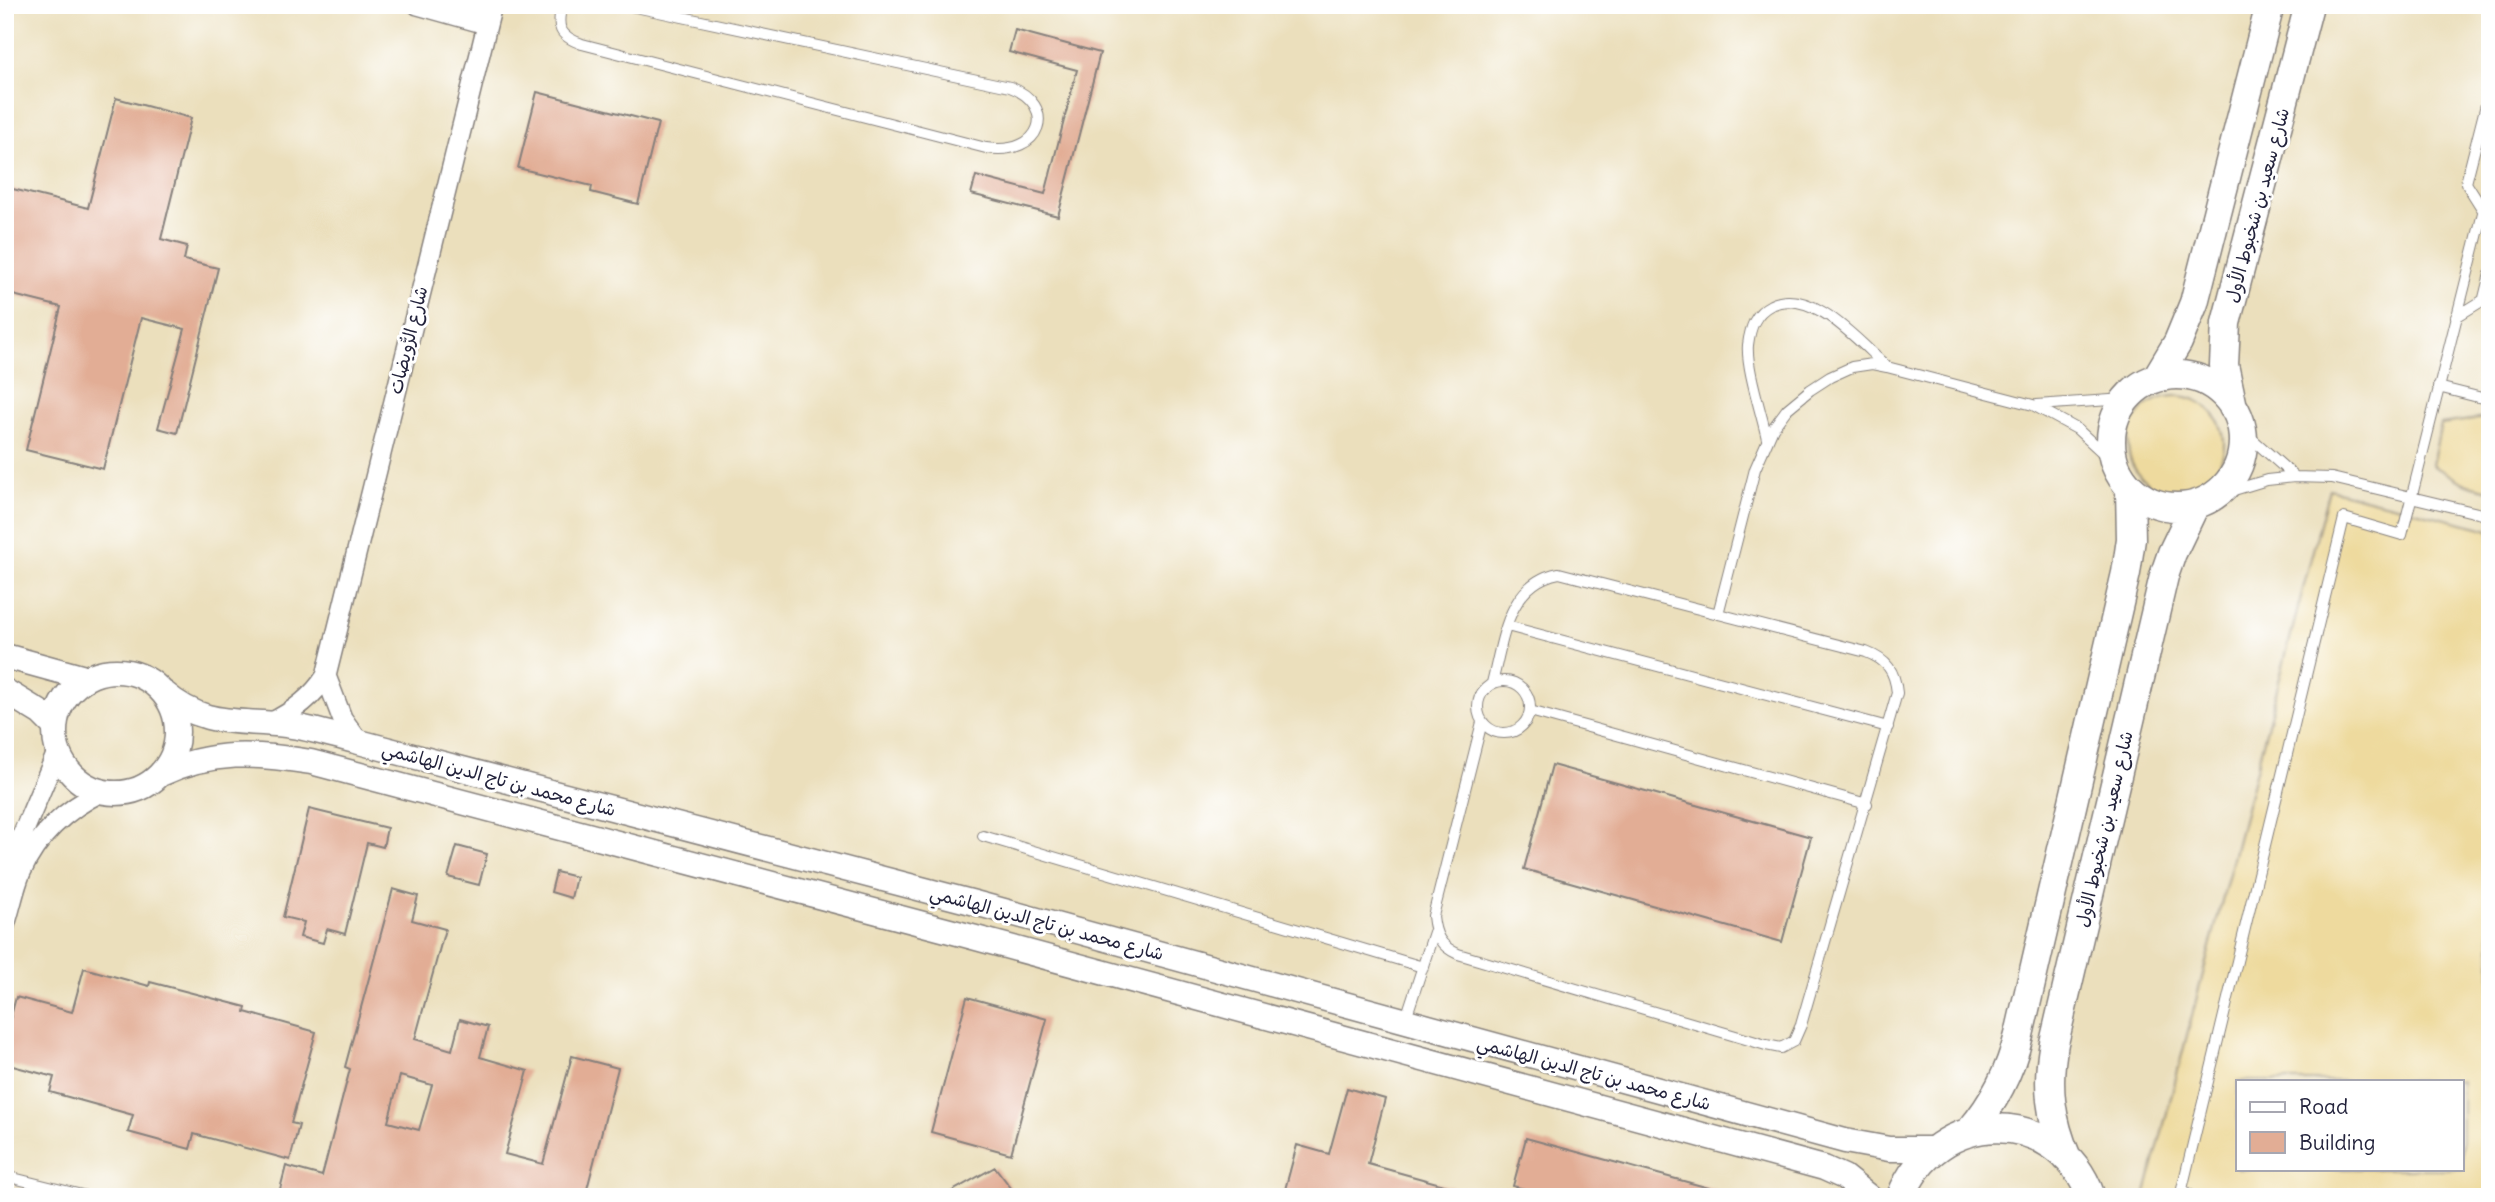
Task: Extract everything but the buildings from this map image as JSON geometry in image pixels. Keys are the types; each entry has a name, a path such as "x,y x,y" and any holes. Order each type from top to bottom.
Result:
{"main road":[{"name":"شارع سعيد بن شخبوط الأول","path":"2157,377 2178,342 2194,303 2270,5"},
{"name":"شارع سعيد بن شخبوط الأول","path":"2237,418 2224,365 2226,323 2309,5"},
{"path":"2157,377 2192,377 2208,383 2222,393 2237,418 2242,448 2238,467 2228,483 2205,500 2178,507 2160,505 2144,499 2130,488 2115,463 2110,441 2114,419 2125,400 2140,386 2157,377"},
{"name":"شارع سعيد بن شخبوط الأول","path":"1970,1131 1996,1096 2014,1056 2126,573 2131,539 2130,488"},
{"name":"شارع سعيد بن شخبوط الأول","path":"2067,1158 2057,1136 2050,1101 2050,1066 2054,1043 2164,576 2172,553 2205,500"},
{"path":"1901,1197 1919,1164 1934,1149 1951,1138 1970,1131 1991,1128 2012,1129 2051,1144 2078,1171 2091,1197"}],"street":[{"path":"418,5 486,24"},
{"name":"شارع الرُّويضات","path":"270,723 302,704 326,676 492,5"},
{"path":"5,656 85,678"},
{"path":"5,691 41,713 56,739 65,765 75,777 88,786 103,791 118,793 134,790 149,784 161,774 171,760 177,725 173,708 164,693 151,681 136,673 118,670 101,672 85,678 72,688 62,702 56,739 10,858 13,896"},
{"path":"326,676 342,718 359,742"},
{"name":"شارع محمد بن تاج الدين الهاشمي","path":"164,693 190,712 205,718 289,725 359,742 975,903 1845,1141 1889,1149 1934,1149"},
{"name":"شارع محمد بن تاج الدين الهاشمي","path":"161,774 188,762 217,756 274,756 311,762 965,935 1824,1168 1844,1177 1868,1197"},
{"path":"6,923 26,862 46,832 81,802 103,791"}],"lane":[{"path":"562,5 559,27 571,40 582,44 959,142 1008,150 1024,145 1033,138 1037,127 1038,116 1034,106 1027,96 1010,87 626,5"},
{"path":"2483,210 2466,183 2490,89"},
{"path":"2193,1197 2182,1189 2344,518 2402,535 2490,185"},
{"path":"2456,317 2487,297 2490,274"},
{"path":"1768,439 1748,347 1752,324 1764,309 1788,300 1802,301 1816,307 1887,367"},
{"path":"1718,614 1755,469 1768,439 1787,410 1810,390 1852,367 1872,364 1887,367 2033,405 2077,429 2115,463"},
{"path":"2438,387 2490,400"},
{"path":"2033,405 2125,400"},
{"path":"2237,418 2295,477"},
{"path":"2205,500 2267,480 2295,477 2332,478 2490,516"},
{"path":"1434,932 1442,943 1458,954 1781,1048 1794,1041 1798,1034 1867,804 1897,693 1896,679 1891,668 1879,657 1559,573 1537,580 1515,602 1492,683"},
{"path":"1507,626 1888,727"},
{"path":"1405,1022 1434,932 1436,898 1482,722 1477,705 1485,689 1492,683 1508,681 1523,688 1528,695 1530,711 1525,724 1513,733 1496,733 1482,722"},
{"path":"1530,711 1867,804"},
{"path":"984,836 1423,968"},
{"path":"5,1176 90,1197"}],"sand":[{"path":"2176,396 2194,399 2210,410 2221,426 2224,444 2221,462 2210,478 2194,489 2176,492 2158,489 2142,478 2131,462 2128,444 2131,426 2142,410 2158,399"},
{"path":"2490,419 2490,490 2468,485 2432,465 2441,424"},
{"path":"2329,489 2490,530 2490,1197 2145,1197"}]}
